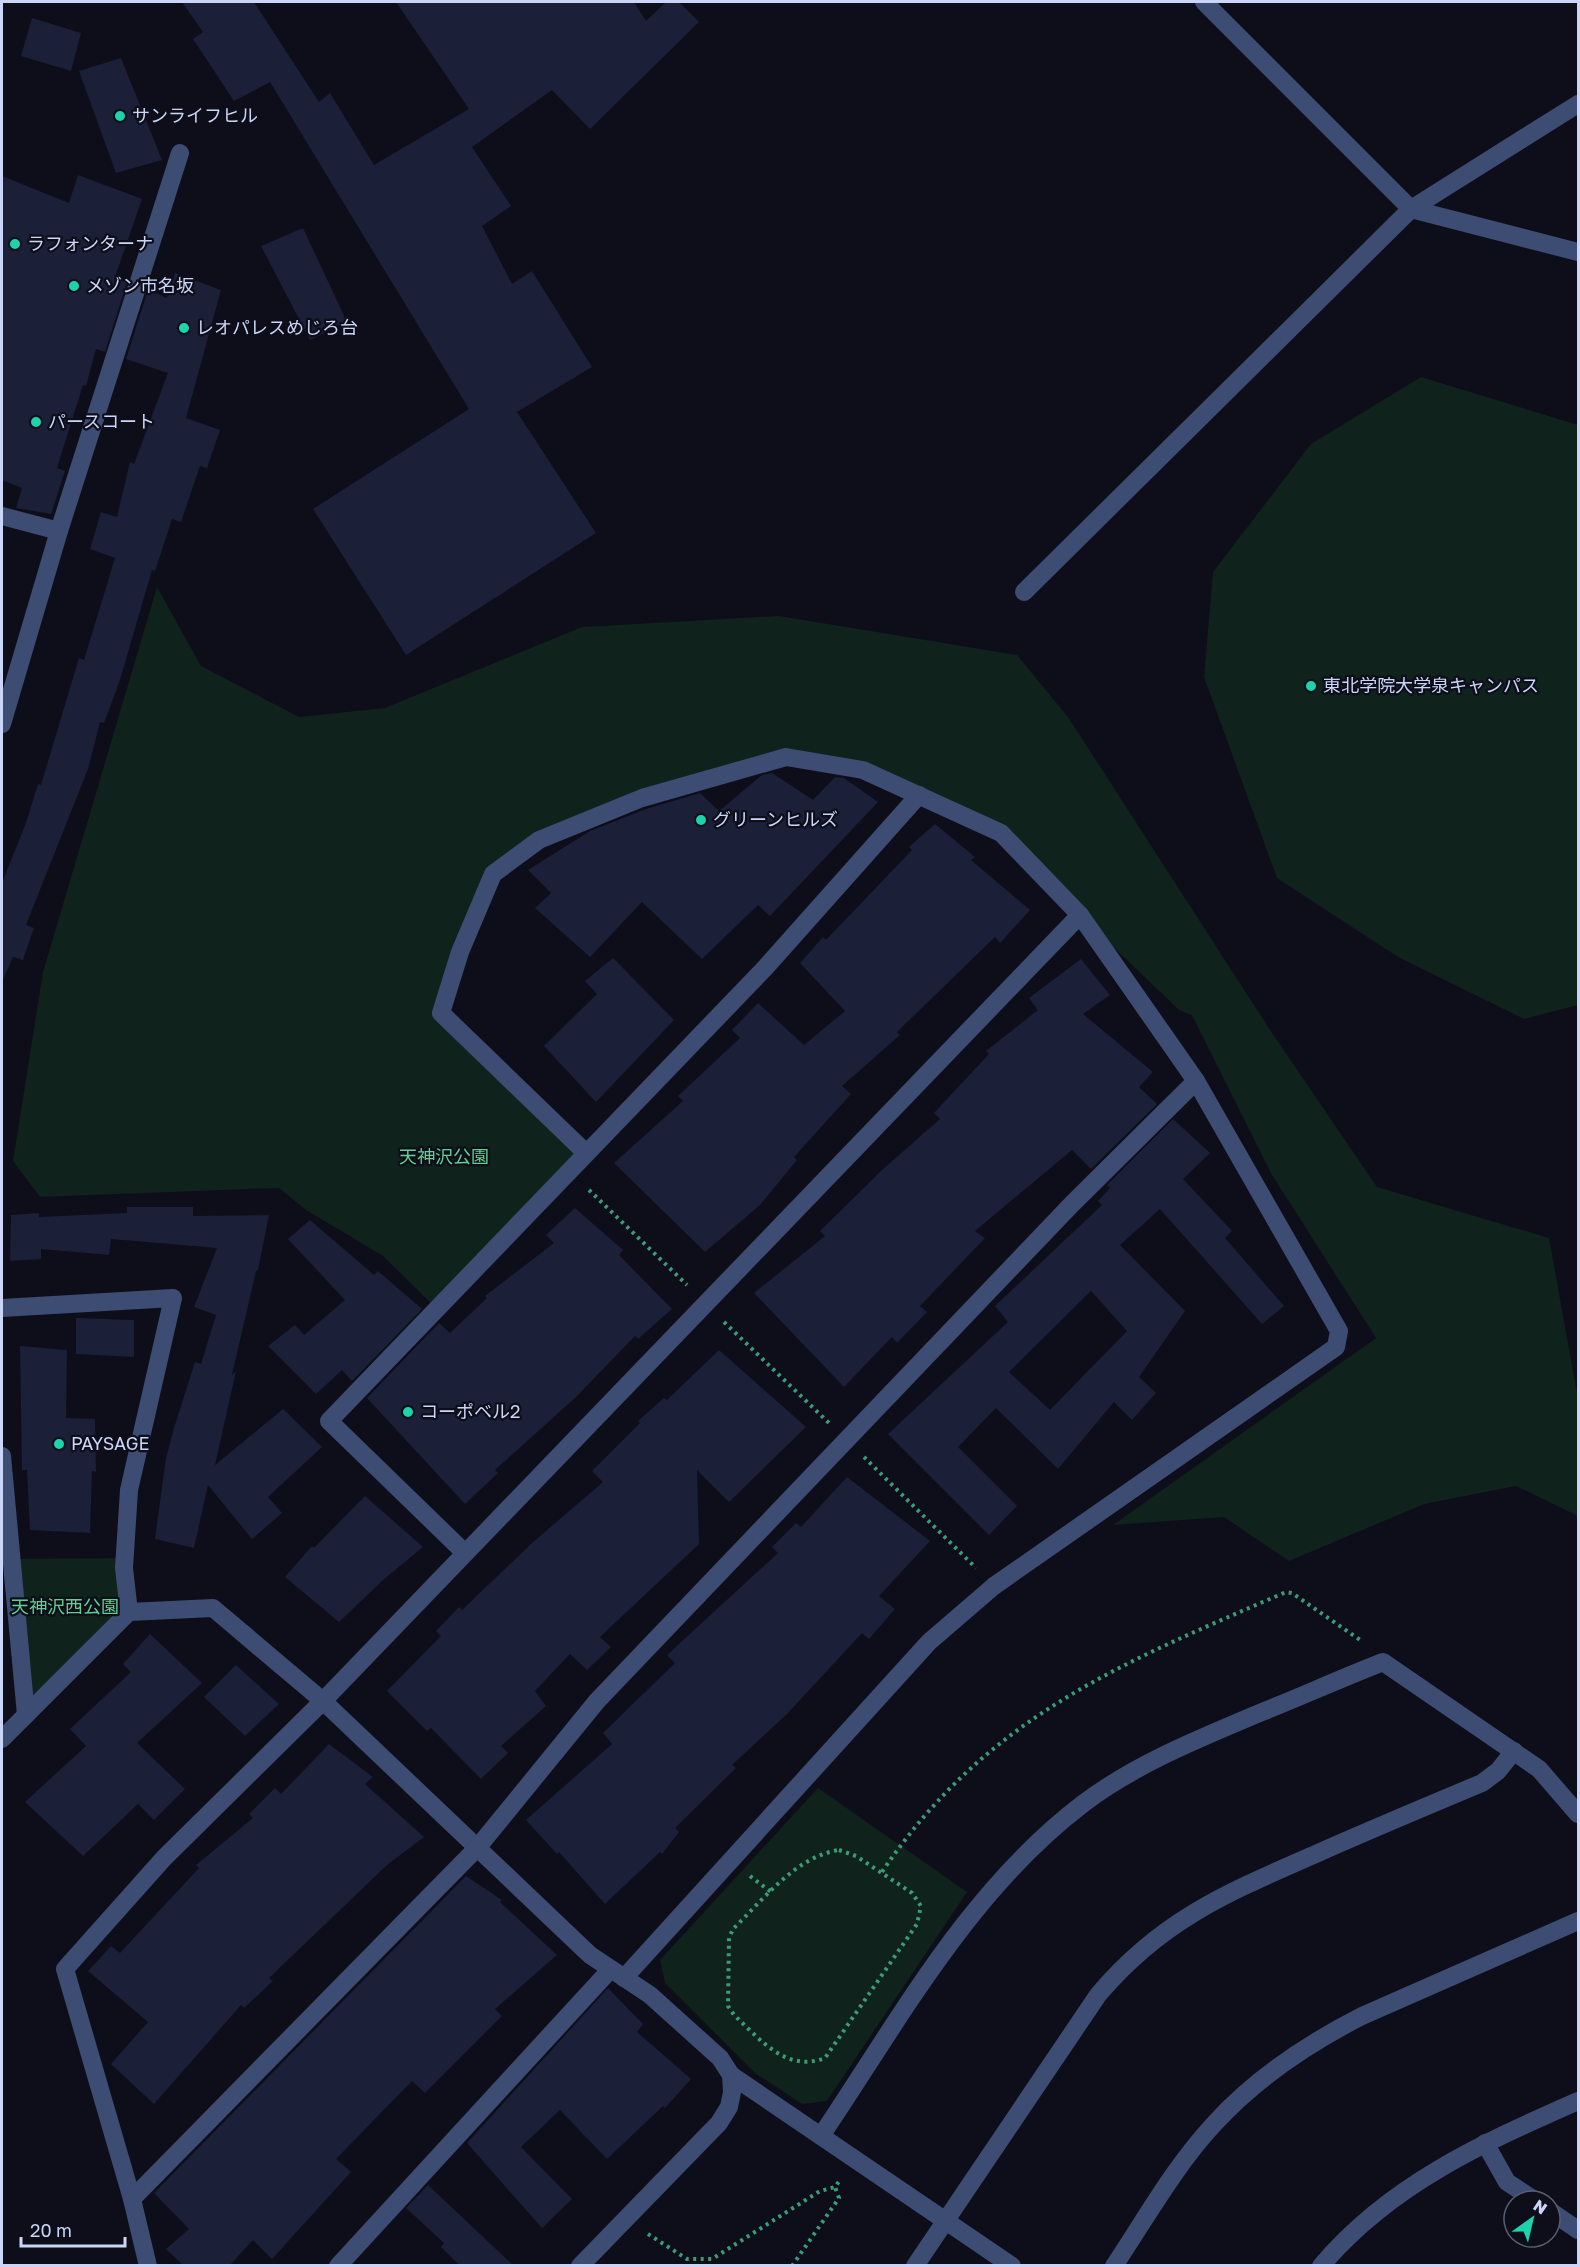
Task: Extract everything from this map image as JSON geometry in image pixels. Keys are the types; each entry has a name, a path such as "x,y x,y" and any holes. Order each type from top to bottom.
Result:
{"street":[{"path":"1204,2 1411,209 1578,252"},
{"path":"1024,592 1411,209 1578,104"},
{"path":"2,724 59,531 180,153"},
{"path":"2,516 59,531"},
{"path":"338,2265 617,1974 929,1642 994,1586 1336,1347 1339,1331 1196,1081 1080,915 1001,833 864,770 786,757 642,798 538,840 494,874 460,952 441,1013 586,1153"},
{"path":"464,1552 329,1421 765,968 920,795"},
{"path":"148,2265 132,2199 65,1969 164,1858 323,1701 464,1552 1080,915"},
{"path":"132,2199 478,1847 597,1701 1072,1204 1196,1081"},
{"path":"2,1308 173,1298 129,1490 124,1568 129,1612"},
{"path":"2,1456 26,1715"},
{"path":"2,1739 129,1612 213,1608 323,1701 590,1955 650,1995 720,2058 730,2075 1012,2265"},
{"path":"821,2136 977,1906 1024,1854 1086,1802 1160,1758 1198,1739 1383,1662 1539,1769 1578,1814"},
{"path":"915,2265 1098,1995 1118,1971 1146,1947 1222,1894 1482,1783 1498,1771 1514,1751"},
{"path":"1114,2265 1194,2149 1215,2123 1265,2076 1328,2033 1362,2016 1578,1922"},
{"path":"580,2265 719,2122 729,2107 730,2075"},
{"path":"1326,2264 1354,2230 1403,2190 1485,2143 1578,2101"},
{"path":"1485,2143 1507,2181 1519,2189"},
{"path":"1562,2219 1578,2230"}],"path":[{"path":"569,1171 994,1586"},
{"path":"882,1872 915,1824 962,1773 1028,1721 1089,1682 1286,1592 1292,1593 1371,1648 1383,1662"},
{"path":"839,1850 848,1851 882,1872 919,1901 921,1913 917,1924 825,2058 806,2063 786,2060 734,2015 728,2006 729,1938 733,1929 771,1892 820,1854 839,1850"},
{"path":"626,2219 687,2259 712,2259 820,2191 835,2187 853,2159"},
{"path":"792,2265 840,2198 835,2187"}],"green space":[{"path":"1421,377 1578,425 1578,1005 1524,1019 1398,957 1277,878 1204,677 1213,572 1311,444"},
{"name":"天神沢公園","path":"157,587 201,666 299,717 385,708 582,627 779,616 1017,655 1068,717 1272,1033 1377,1187 1549,1238 1578,1399 1578,1516 1516,1486 1424,1504 1289,1561 1224,1517 1113,1525 1376,1338 1272,1175 1192,1015 1179,1010 1080,915 1001,833 919,795 786,757 539,840 493,874 441,1013 586,1153 436,1308 383,1256 306,1210 279,1188 40,1197 13,1161 43,972"},
{"name":"天神沢西公園","path":"125,1558 129,1612 26,1715 11,1559"},
{"path":"818,1788 967,1892 827,2101 802,2104 755,2073 665,1983 660,1960"}],"building":[{"path":"182,2 254,2 319,102 330,93 374,165 469,109 396,2 634,2 646,21 666,2 679,2 699,22 590,129 552,90 472,147 511,206 482,226 512,284 532,271 592,367 517,412 596,533 406,655 313,509 469,409 270,82 234,101 193,39 203,32"},
{"path":"32,18 81,33 71,71 21,56"},
{"name":"サンライフヒル","path":"121,58 162,160 116,173 79,71"},
{"path":"78,175 142,199 115,277 127,282 105,352 96,349 86,386 83,385 57,468 65,471 51,514 16,508 22,488 2,480 2,176 69,203"},
{"path":"303,228 347,322 310,340 261,246"},
{"path":"175,273 221,290 186,418 220,430 207,468 200,466 181,522 172,519 155,571 152,570 120,680 104,723 100,722 88,769 26,925 34,928 23,960 13,957 2,982 2,883 26,823 38,784 41,785 79,658 84,660 115,558 90,549 101,512 117,517 130,462 134,464 168,373 126,359 148,290 167,298"},
{"path":"772,773 813,800 835,777 844,778 878,802 770,916 758,905 702,959 642,902 590,957 535,908 551,893 528,870 590,831 646,809 700,793 719,811 762,775"},
{"path":"935,824 975,857 971,860 1030,910 1000,943 995,937 897,1032 900,1035 842,1086 851,1094 794,1157 797,1160 760,1205 705,1252 614,1163 683,1101 678,1096 740,1038 732,1030 758,1003 804,1045 845,1011 800,963 823,937 826,940 912,850 909,847"},
{"path":"613,958 674,1020 596,1102 544,1046 597,994 585,981"},
{"path":"1081,959 1110,995 1083,1014 1153,1072 1139,1087 1157,1104 1091,1169 1072,1150 975,1231 985,1238 920,1306 927,1312 897,1343 892,1337 844,1387 754,1293 825,1236 820,1231 882,1170 940,1119 934,1113 989,1054 986,1051 1038,1010 1029,998"},
{"path":"1173,1119 1210,1153 1183,1179 1232,1231 1225,1238 1284,1306 1262,1324 1160,1209 1120,1245 1185,1311 1139,1377 1156,1393 1132,1420 1114,1402 1058,1469 996,1408 958,1447 1017,1506 989,1535 888,1434 1008,1322 995,1306 1102,1205 1098,1201 1110,1188 1107,1185","holes":["1091,1291 1127,1331 1050,1410 1009,1372"]},
{"path":"127,1207 193,1207 193,1216 269,1215 232,1375 236,1371 215,1465 283,1409 322,1447 268,1497 282,1513 252,1539 208,1485 194,1548 155,1539 166,1458 174,1428 195,1362 201,1364 216,1315 194,1307 217,1248 111,1239 109,1255 41,1249 41,1259 10,1261 11,1215 39,1213 39,1217 127,1213"},
{"path":"575,1208 623,1250 619,1255 672,1309 638,1339 635,1336 576,1397 495,1470 498,1473 465,1504 367,1398 439,1323 450,1333 487,1298 485,1296 554,1243 546,1235"},
{"path":"310,1220 374,1275 378,1271 422,1309 352,1381 342,1370 316,1394 268,1346 295,1325 304,1335 345,1300 288,1239"},
{"path":"76,1318 134,1320 134,1357 76,1354"},
{"path":"20,1346 67,1350 66,1418 95,1419 96,1472 92,1471 90,1533 30,1530 27,1470 22,1470"},
{"path":"719,1350 806,1427 729,1502 697,1470 699,1544 600,1637 611,1647 587,1670 570,1654 535,1691 546,1706 501,1746 508,1753 481,1779 431,1728 427,1731 387,1691 441,1636 436,1631 459,1607 462,1610 532,1543 603,1482 592,1471 640,1423 638,1421 664,1398 667,1400"},
{"path":"847,1477 930,1541 879,1596 895,1609 869,1639 862,1633 787,1714 732,1765 736,1768 675,1828 679,1832 662,1854 660,1852 605,1904 559,1852 557,1854 526,1820 612,1744 603,1733 675,1663 667,1655 778,1553 772,1547 796,1523 801,1527"},
{"path":"365,1496 423,1547 383,1580 339,1622 285,1577 312,1546 314,1548"},
{"path":"150,1634 202,1683 137,1743 185,1789 154,1820 138,1804 83,1856 25,1802 86,1746 70,1729 131,1672 123,1664"},
{"path":"236,1665 279,1704 245,1736 204,1697"},
{"path":"329,1744 373,1777 365,1784 424,1837 387,1865 269,1978 273,1981 244,2008 241,2005 154,2104 111,2064 148,2022 88,1971 111,1946 120,1953 199,1868 196,1865 253,1818 249,1814 275,1788 281,1794"},
{"path":"466,1876 502,1900 500,1902 557,1955 495,2009 502,2016 425,2093 412,2081 336,2159 351,2172 272,2259 253,2240 230,2265 183,2265 166,2249 189,2229 154,2193"},
{"path":"608,1988 643,2024 637,2032 691,2079 665,2108 663,2106 607,2159 560,2110 521,2147 572,2199 542,2228 467,2143"},
{"path":"428,2185 513,2265 459,2265 441,2247 444,2243 406,2208"}],"place":[{"name":"サンライフヒル","path":"120,116"},
{"name":"ラフォンターナ","path":"15,244"},
{"name":"メゾン市名坂","path":"74,286"},
{"name":"レオパレスめじろ台","path":"184,328"},
{"name":"パースコート","path":"36,422"},
{"name":"東北学院大学泉キャンパス","path":"1311,686"},
{"name":"グリーンヒルズ","path":"701,820"},
{"name":"コーポベル2","path":"408,1412"},
{"name":"PAYSAGE","path":"59,1444"}]}
